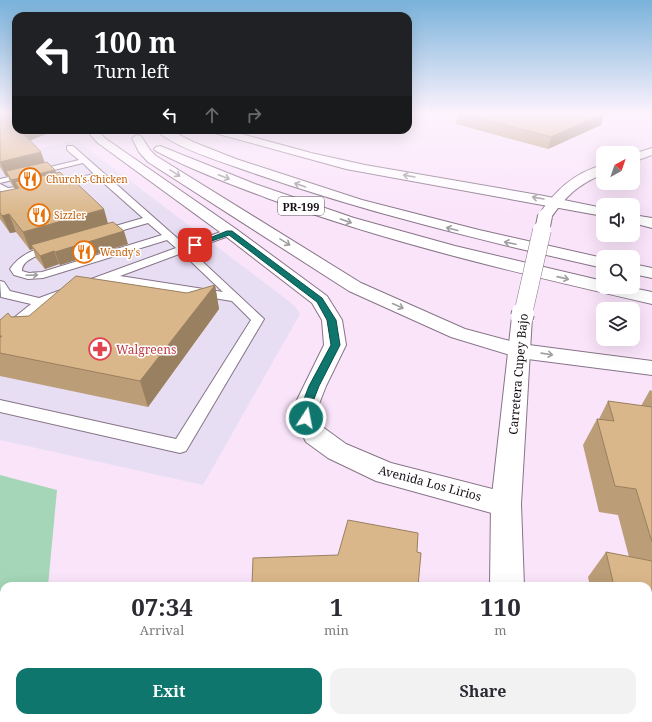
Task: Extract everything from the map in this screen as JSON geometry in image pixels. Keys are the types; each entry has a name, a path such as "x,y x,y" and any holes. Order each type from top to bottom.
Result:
{"main road":[{"name":"Avenida Los Lirios","path":"110,147 230,232 320,300 332,320 336,345 314,386 307,404 306,418 316,435 338,452 386,473 506,504"},
{"path":"141,147 152,158 355,287 458,333 520,351 652,368"},
{"name":"PR-199","path":"156,147 183,161 279,198 360,225 484,259 652,298"},
{"name":"PR-199","path":"201,147 246,166 325,194 490,239 596,262"},
{"path":"275,147 364,169 555,201 596,210"},
{"path":"640,155 652,151"},
{"name":"Carretera Cupey Bajo","path":"507,582 506,504 522,317 545,216 564,190 582,178 596,172"},
{"path":"640,220 652,223"},
{"path":"640,270 652,273"}],"lane":[{"path":"8,170 76,155"},
{"path":"0,406 180,446 258,319 169,236 76,155"},
{"path":"0,181 76,155"},
{"path":"49,186 98,174"},
{"path":"0,187 4,191 12,192 34,189 0,199"},
{"path":"90,237 150,219"},
{"path":"0,336 40,302 230,232"},
{"path":"60,246 30,255 20,261 16,269 18,273 28,276 43,274 169,236"},
{"path":"106,277 236,298"},
{"path":"2,290 40,302"},
{"path":"28,312 28,332"}],"shaded area":[{"path":"49,147 85,147 294,305 300,314 203,485 0,440 0,159"}],"green space":[{"path":"0,475 57,490 48,582 0,582"}],"building":[{"path":"0,147 36,147 41,152 0,162"},
{"path":"47,162 55,170 11,180 6,171"},
{"path":"60,172 65,177 69,176 104,209 23,232 9,214 2,216 0,213 0,192 19,188 15,182"},
{"path":"113,222 124,231 40,256 31,245"},
{"name":"Walgreens","path":"76,276 187,293 215,285 140,381 0,353 0,338 2,336 0,336 0,320 8,313 11,317 29,316"},
{"path":"608,401 652,407 652,542 636,489 615,486 597,419 614,421"},
{"path":"348,520 418,533 417,552 421,553 418,582 252,582 253,558 338,555"},
{"path":"606,552 652,561 652,582 613,582"}],"place":[{"name":"Church's Chicken","path":"30,179"},
{"name":"Sizzler","path":"39,215"},
{"name":"Wendy's","path":"84,252"},
{"name":"Walgreens","path":"100,349"}],"route":[{"path":"195,245 230,232 320,300 332,320 336,345 314,386 307,404 306,418"}]}
